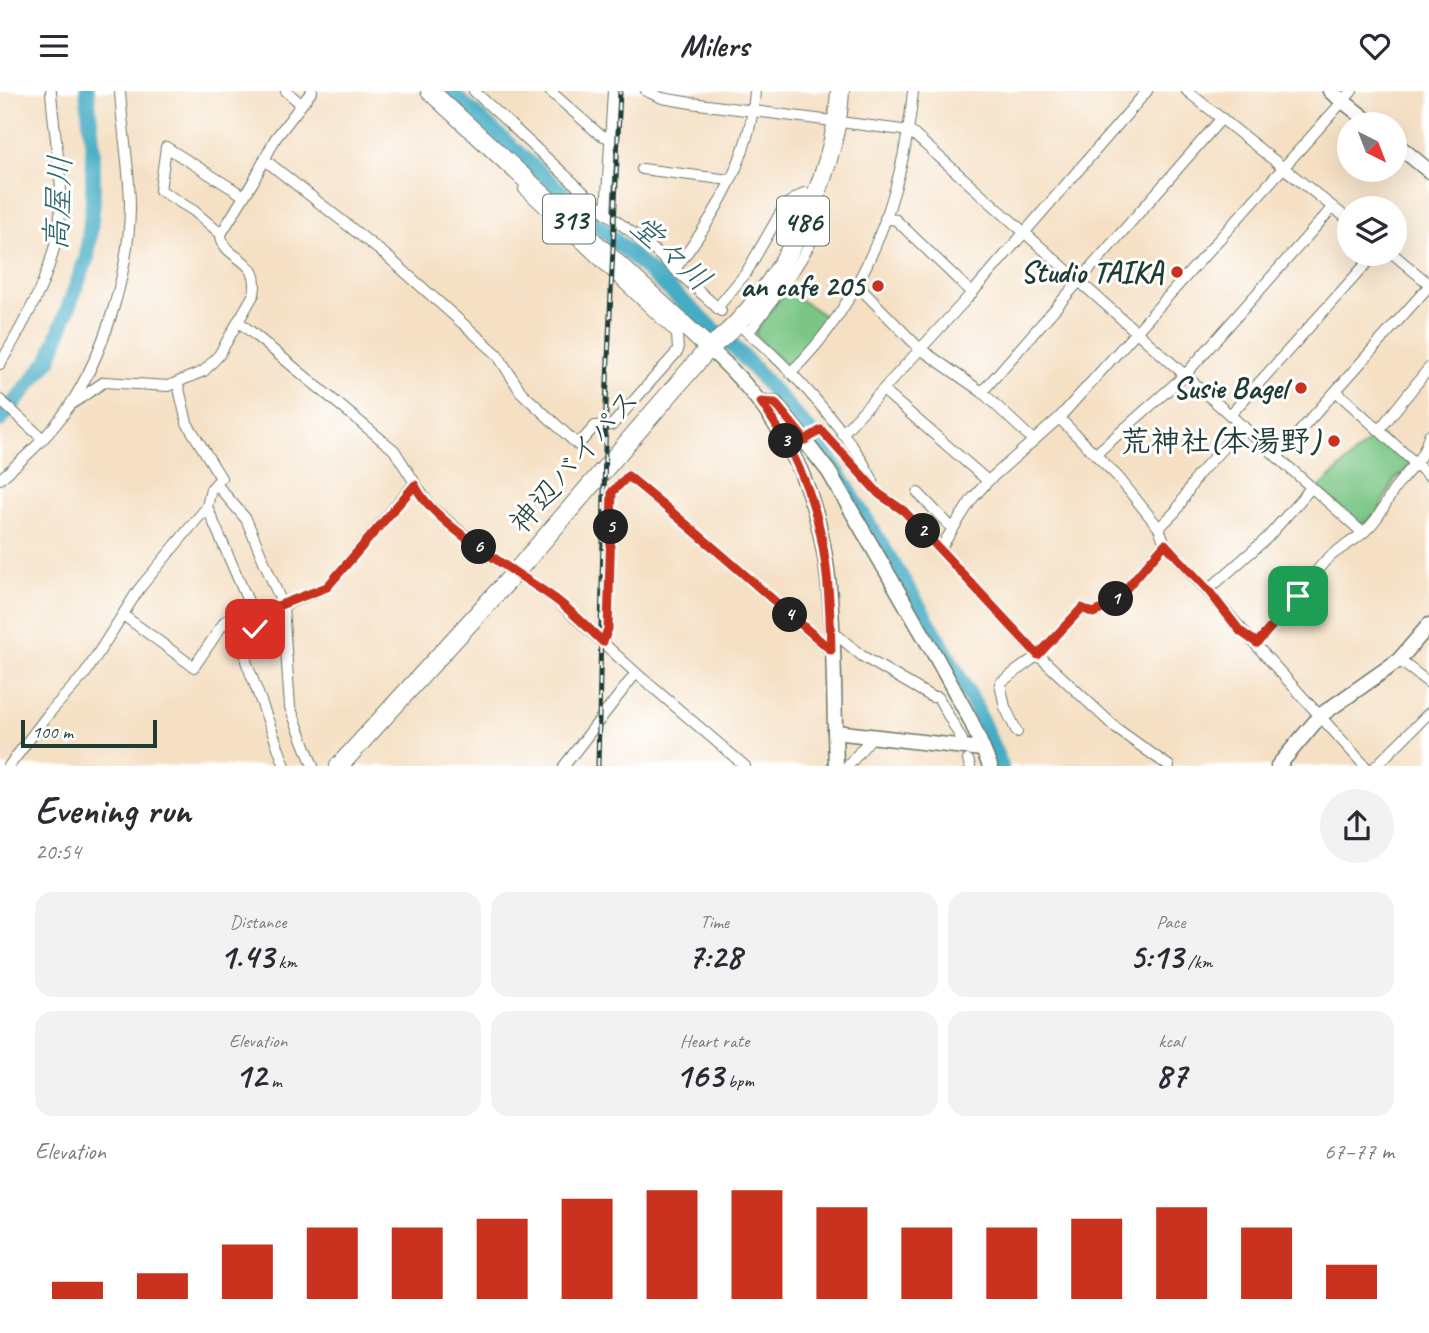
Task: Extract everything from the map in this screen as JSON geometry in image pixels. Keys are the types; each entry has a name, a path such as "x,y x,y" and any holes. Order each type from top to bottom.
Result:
{"highway":[{"name":"313","path":"430,91 511,166 718,330"},
{"name":"486","path":"829,91 832,121"},
{"name":"486","path":"718,330 759,298 788,250 808,197 840,91"},
{"name":"神辺バイパス","path":"339,766 514,574 718,330"}],"street":[{"path":"0,365 39,296 57,239 61,193 51,91"},
{"path":"0,479 42,438 69,406 102,336 123,263 130,190 120,91"},
{"path":"286,91 301,104"},
{"path":"221,234 275,139 312,91"},
{"path":"474,91 606,213 675,269 718,330 799,464 822,528 830,589 836,766"},
{"path":"550,91 599,134 611,139"},
{"path":"606,213 613,91"},
{"path":"646,91 662,98 691,103 910,131 1363,533"},
{"path":"691,91 691,103"},
{"path":"675,269 699,238 730,180 744,144 755,91"},
{"path":"790,373 841,309 856,284 885,218 900,174 910,131 913,91"},
{"path":"842,433 972,293 1022,232 1147,91"},
{"path":"1187,91 1337,210"},
{"path":"1330,91 1347,96 1361,112"},
{"path":"940,549 988,481 1032,439 1059,418 1347,96"},
{"path":"982,392 1223,118"},
{"path":"69,406 104,382 178,384 211,365 254,294 257,282 252,268 223,244 221,234 194,211 160,190 166,147 244,196"},
{"path":"1407,153 1429,170"},
{"path":"265,160 388,257 497,354 521,392 578,445 595,426 612,425 678,351 677,334 523,188 511,166"},
{"path":"642,169 730,180"},
{"path":"718,330 785,205 808,197 820,212 820,219 783,285 747,331 790,373 842,433 864,463 879,494"},
{"path":"1097,453 1185,375 1333,207"},
{"path":"885,218 896,220 972,293"},
{"path":"1230,415 1364,266"},
{"path":"1278,457 1429,285 1407,266"},
{"path":"856,284 919,348 982,392 1032,439"},
{"path":"238,321 394,450 429,505 514,574 554,598 636,673 745,766"},
{"path":"1380,429 1429,368"},
{"path":"9,766 50,712 85,674 139,589 207,507 211,489 221,478 187,423 178,384"},
{"path":"883,390 988,481"},
{"path":"1336,391 1429,476"},
{"path":"0,400 42,438"},
{"path":"761,402 775,403 829,472 971,722 990,766"},
{"path":"1059,418 1097,453 1159,528 1165,544 1208,590 1240,631 1257,643 1365,766"},
{"path":"1159,528 1176,511 1197,476 1242,426"},
{"path":"805,440 821,430 879,494 904,511 1038,655 1117,729 1169,766"},
{"path":"1257,643 1336,549 1363,533 1378,516 1399,483 1418,464 1429,435"},
{"path":"603,642 608,629 612,492 628,476 702,536 729,563 831,643"},
{"path":"216,484 246,519 283,605 290,707 313,766"},
{"path":"123,615 194,667 225,621 254,615 327,587 415,485"},
{"path":"1208,590 1267,538 1311,488"},
{"path":"918,493 953,529"},
{"path":"207,507 254,615 255,629 246,649 246,661 285,766"},
{"path":"1017,732 1005,706 1000,683 1038,655 1082,608 1093,613 1112,605 1165,544"},
{"path":"1278,766 1321,715 1399,660 1429,625"},
{"path":"831,643 837,635 863,656 932,697 938,697 962,740"},
{"path":"1399,660 1429,683"},
{"path":"564,766 636,673"},
{"path":"1376,766 1429,713"},
{"path":"835,732 982,750"},
{"path":"848,766 872,737"}],"green space":[{"path":"786,290 829,319 795,364 785,366 756,336 756,330"},
{"path":"1377,433 1409,461 1410,467 1394,481 1377,514 1360,525 1319,488"}],"waterway":[{"name":"高屋川","path":"0,420 49,360 87,257 93,202 93,151 87,91"},
{"name":"堂々川","path":"449,91 741,354 819,442 936,635 974,704 1001,766"}],"railway":[{"path":"598,766 606,404 620,91"}],"place":[{"name":"Studio TAIKA","path":"1177,272"},
{"name":"an cafe 205","path":"878,286"},
{"name":"Susie Bagel","path":"1301,388"},
{"name":"荒神社(本湯野)","path":"1334,441"}],"route":[{"path":"255,629 254,615 327,587 415,485 429,505 488,555 554,598 603,642 608,629 612,492 628,476 702,536 713,549 831,650 830,589 822,528 799,464 761,402 770,400 790,419 805,440 821,430 879,494 904,511 1038,655 1082,608 1093,613 1112,605 1165,544 1208,590 1240,631 1257,643 1298,596"}]}
